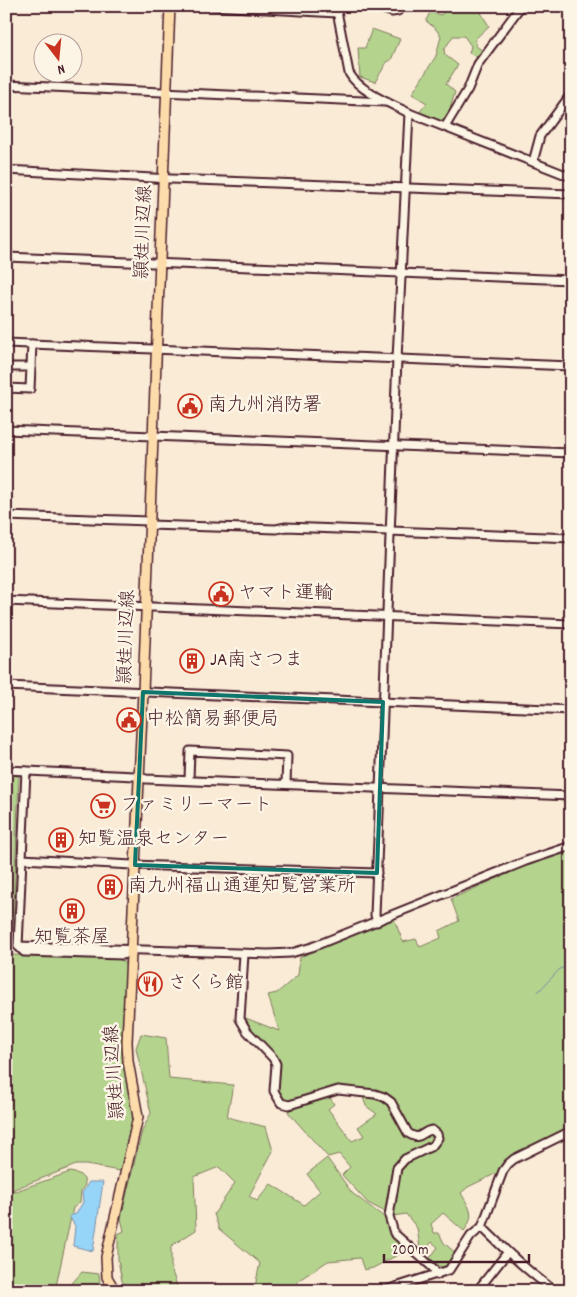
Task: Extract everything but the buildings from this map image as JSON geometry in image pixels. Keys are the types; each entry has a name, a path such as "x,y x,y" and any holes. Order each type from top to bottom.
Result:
{"main road":[{"name":"頴娃川辺線","path":"115,1291 107,1277 106,1257 138,1116 127,1052 170,6"}],"street":[{"path":"212,6 336,10 349,73 355,82 385,102 409,113 571,177"},
{"path":"374,6 392,12 398,11 400,6"},
{"path":"445,127 468,89 478,64 521,6"},
{"path":"6,85 385,102"},
{"path":"533,162 540,136 571,94"},
{"path":"377,922 375,915 386,616 404,188 409,113"},
{"path":"6,170 571,194"},
{"path":"6,257 571,280"},
{"path":"6,343 571,366"},
{"path":"6,388 30,389 32,344"},
{"path":"6,367 31,367"},
{"path":"6,430 571,453"},
{"path":"6,516 571,538"},
{"path":"6,601 571,624"},
{"path":"6,686 571,710"},
{"path":"189,780 190,751 287,756 286,784"},
{"path":"6,770 189,780 571,796"},
{"path":"26,771 18,946 24,952 123,955 131,949 278,954 302,950 377,922 526,861 571,846"},
{"path":"22,859 135,865 377,873"},
{"path":"244,954 240,1019 247,1031 273,1058 276,1064 274,1091 281,1103 289,1105 338,1090 375,1094 391,1102 408,1133 412,1136 419,1137 429,1130 437,1134 438,1138 432,1146 405,1160 397,1168 389,1216 394,1233 433,1268 437,1275"},
{"path":"383,1291 449,1270 471,1236 482,1227 503,1171 508,1164 514,1159 571,1131"},
{"path":"482,1227 507,1253 555,1291"},
{"path":"477,1291 507,1253"}],"highlighted area":[{"path":"143,692 383,702 377,873 135,865"}],"green space":[{"path":"447,6 459,8 461,6 477,6 489,26 475,39 476,46 483,51 479,58 469,53 471,46 464,36 453,36 444,50 445,55 458,65 446,84 455,92 443,124 418,114 427,103 412,94 436,56 441,36 426,21 430,12 441,15"},
{"path":"372,29 400,39 391,60 387,62 375,82 360,77 358,48 365,48"},
{"path":"6,775 19,776 12,955 117,958 124,962 126,966 122,1053 133,1115 120,1171 76,1165 12,1190 16,1191 70,1172 79,1174 84,1179 85,1185 81,1191 80,1202 73,1208 56,1286 66,1290 82,1272 99,1274 101,1291 93,1289 88,1291 6,1291"},
{"path":"571,851 571,1128 511,1157 499,1172 468,1187 461,1193 467,1203 471,1216 464,1231 443,1213 431,1224 434,1233 439,1233 444,1243 458,1255 448,1267 441,1267 430,1258 438,1247 432,1242 423,1252 420,1248 417,1228 406,1214 393,1216 368,1203 342,1175 350,1167 339,1154 328,1157 288,1112 289,1108 329,1096 334,1104 328,1109 352,1141 364,1136 358,1127 377,1114 366,1106 361,1091 334,1088 287,1102 279,1088 278,1066 273,1051 248,1028 243,1017 279,1031 268,995 277,993 298,975 300,957 394,919 403,942 416,939 420,947 441,938 439,931 459,921 451,899 538,860"},
{"path":"141,1034 166,1038 169,1079 233,1085 227,1117 266,1127 273,1151 249,1196 257,1201 271,1184 304,1205 320,1191 307,1174 327,1158 352,1193 388,1220 409,1249 373,1268 364,1270 360,1258 328,1261 299,1280 293,1291 254,1291 260,1263 219,1229 214,1214 235,1183 219,1167 194,1177 196,1230 171,1246 171,1269 179,1291 131,1290 122,1281 118,1260 118,1234 124,1231 121,1218 142,1131 151,1113 136,1048"}],"water":[{"path":"89,1182 103,1182 93,1251 73,1246 75,1226 69,1216 76,1214 83,1202 82,1193"}],"waterway":[{"path":"538,992 560,969 571,964"}],"place":[{"name":"南九州消防署","path":"190,406"},
{"name":"ヤマト運輸","path":"221,594"},
{"name":"JA南さつま","path":"192,661"},
{"name":"中松簡易郵便局","path":"129,720"},
{"name":"ファミリーマート","path":"103,806"},
{"name":"知覧温泉センター","path":"61,840"},
{"name":"南九州福山通運知覧営業所","path":"110,887"},
{"name":"知覧茶屋","path":"72,911"},
{"name":"さくら館","path":"150,984"}]}
